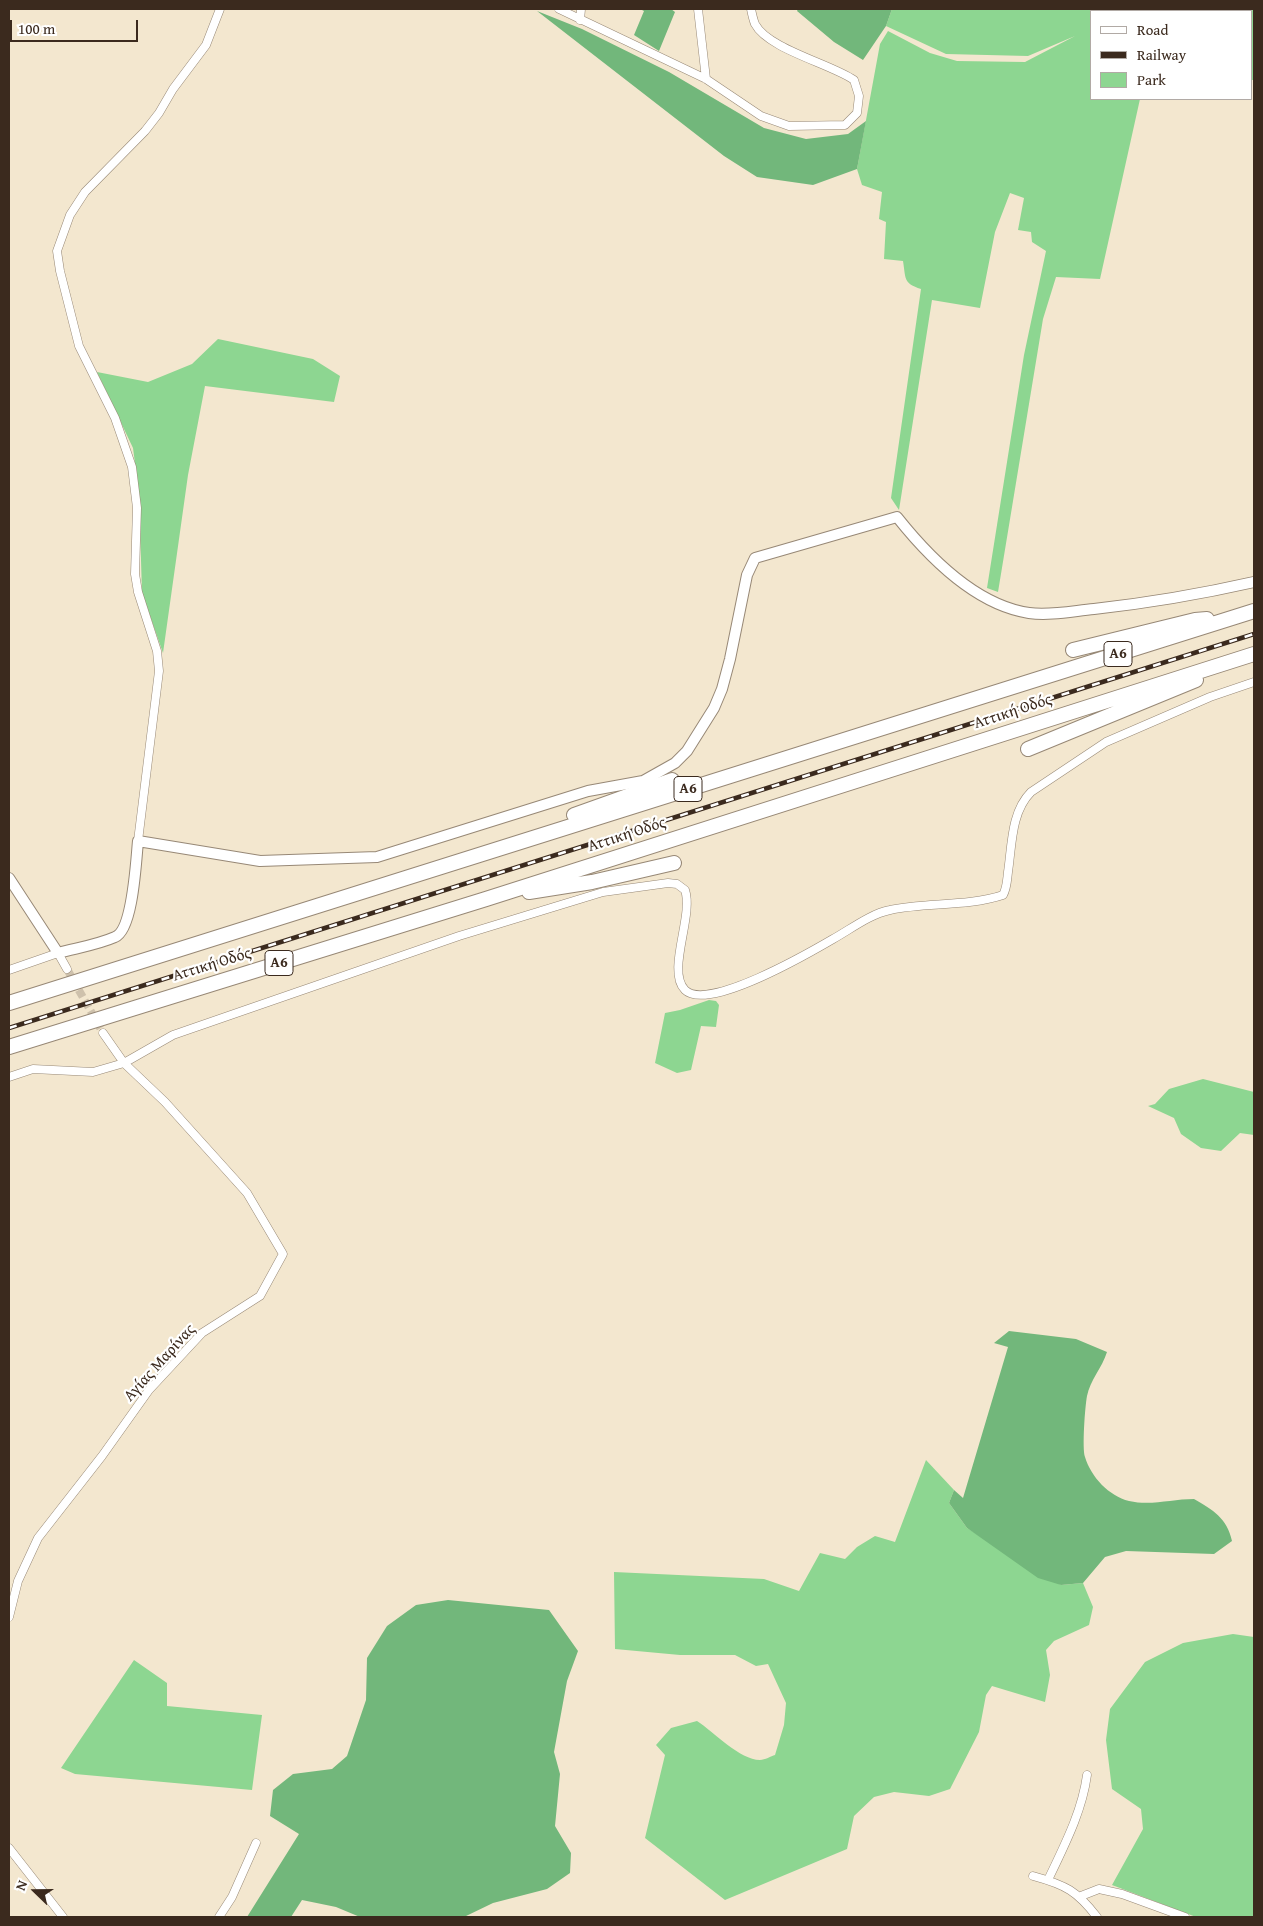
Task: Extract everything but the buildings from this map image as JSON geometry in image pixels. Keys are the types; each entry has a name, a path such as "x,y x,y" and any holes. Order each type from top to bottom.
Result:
{"highway":[{"name":"Αττική Οδός","path":"9,1003 1254,611"},
{"path":"1073,650 1195,620 1236,617"},
{"name":"Αττική Οδός","path":"9,1047 486,899 1250,655"},
{"path":"1028,749 1191,683 1250,655"},
{"path":"376,886 440,858 576,814 672,780"},
{"path":"486,899 592,882 674,863"}],"street":[{"path":"9,970 58,953 114,938 122,932 128,918 159,670 157,651 138,592 135,574 136,508 132,467 115,418 79,346 60,272 57,251 70,215 84,192 145,131 159,113 173,89 206,45 220,9"},
{"path":"559,9 706,79 761,116 789,126 845,125 858,113 859,96 854,80 843,72 805,58 769,38 756,26 751,9"},
{"path":"580,20 581,9"},
{"path":"698,9 706,79"},
{"path":"138,841 260,861 377,857 588,791 643,781 675,764 687,751 714,708 726,674 747,575 755,558 897,517 940,566 992,599 1029,613 1055,613 1118,606 1202,594 1254,582"},
{"path":"9,1076 33,1069 93,1072 124,1063 173,1035 298,991 539,910 603,892 647,884 677,884 685,890 688,906 678,968 680,981 686,992 693,996 704,996 767,975 870,918 890,910 942,905 1003,895 1017,814 1022,801 1031,792 1106,742 1210,697 1254,682"},
{"path":"9,878 67,969"},
{"path":"103,1033 124,1063"},
{"name":"Αγίας Μαρίνας","path":"9,1617 18,1581 38,1538 102,1456 149,1390 202,1334 260,1296 283,1254 247,1193 165,1102 124,1063"},
{"path":"1048,1880 1077,1816 1084,1795 1087,1775"},
{"path":"219,1917 242,1877 256,1843"},
{"path":"9,1848 63,1917"},
{"path":"1033,1876 1048,1880 1081,1896 1097,1917"},
{"path":"1081,1896 1100,1888 1185,1917"}],"green space":[{"path":"640,9 671,9 675,12 659,51 634,35 644,11"},
{"path":"798,9 892,9 886,26 863,60 834,42 797,11"},
{"path":"892,9 1160,9 1090,10 1090,100 1140,100 1100,279 1056,277 1043,319 998,592 987,588 1024,355 1046,251 1032,242 1031,232 1018,230 1024,198 1010,193 995,232 980,308 932,300 899,510 891,498 921,289 911,285 906,280 903,261 884,259 886,222 879,219 882,192 862,185 857,169 880,44 888,31 930,53 957,61 1025,62 1075,36 1028,56 946,54 886,26"},
{"path":"1254,9 1254,80 1253,10 1189,10"},
{"path":"537,11 582,29 669,72 764,128 806,139 848,134 866,121 857,169 813,185 757,177 724,156"},
{"path":"218,339 313,359 340,376 334,402 205,386 188,475 163,653 142,593 139,494 133,448 97,372 148,382 192,364"},
{"path":"709,1000 716,1001 719,1005 716,1027 701,1026 691,1070 677,1073 655,1063 665,1013"},
{"path":"1203,1079 1254,1092 1254,1135 1240,1133 1221,1151 1201,1148 1181,1134 1174,1118 1148,1106 1155,1104 1169,1089"},
{"path":"1009,1331 1076,1339 1107,1352 1091,1385 1086,1401 1084,1452 1092,1472 1108,1490 1129,1501 1153,1503 1194,1499 1218,1515 1227,1526 1232,1541 1214,1554 1126,1551 1105,1557 1083,1583 1061,1585 1038,1578 967,1528 949,1503 954,1490 963,1498 1008,1347 994,1343"},
{"path":"926,1460 954,1490 949,1503 967,1528 1061,1585 1083,1583 1093,1607 1089,1625 1054,1641 1046,1650 1050,1675 1045,1702 992,1686 986,1695 979,1732 950,1789 929,1796 894,1792 874,1797 854,1816 847,1849 725,1900 645,1838 665,1755 656,1745 671,1728 697,1721 736,1751 752,1759 764,1759 775,1755 784,1725 786,1703 768,1664 756,1666 735,1655 680,1655 615,1649 614,1572 764,1579 799,1591 820,1553 845,1559 857,1547 875,1536 895,1542"},
{"path":"448,1600 549,1610 578,1651 567,1681 554,1752 560,1774 555,1826 571,1853 570,1873 547,1889 493,1903 464,1917 360,1917 336,1907 302,1900 291,1917 247,1917 299,1834 270,1816 273,1790 293,1774 332,1769 347,1756 366,1700 367,1658 387,1626 416,1605"},
{"path":"1233,1634 1254,1637 1254,1917 1196,1917 1112,1885 1143,1829 1141,1809 1112,1789 1106,1740 1110,1709 1145,1662 1183,1643"},
{"path":"134,1660 167,1683 167,1706 262,1715 252,1790 75,1774 61,1768"}],"tunnel":[{"path":"67,969 103,1033"}],"railway":[{"path":"9,1028 1254,634"}]}
